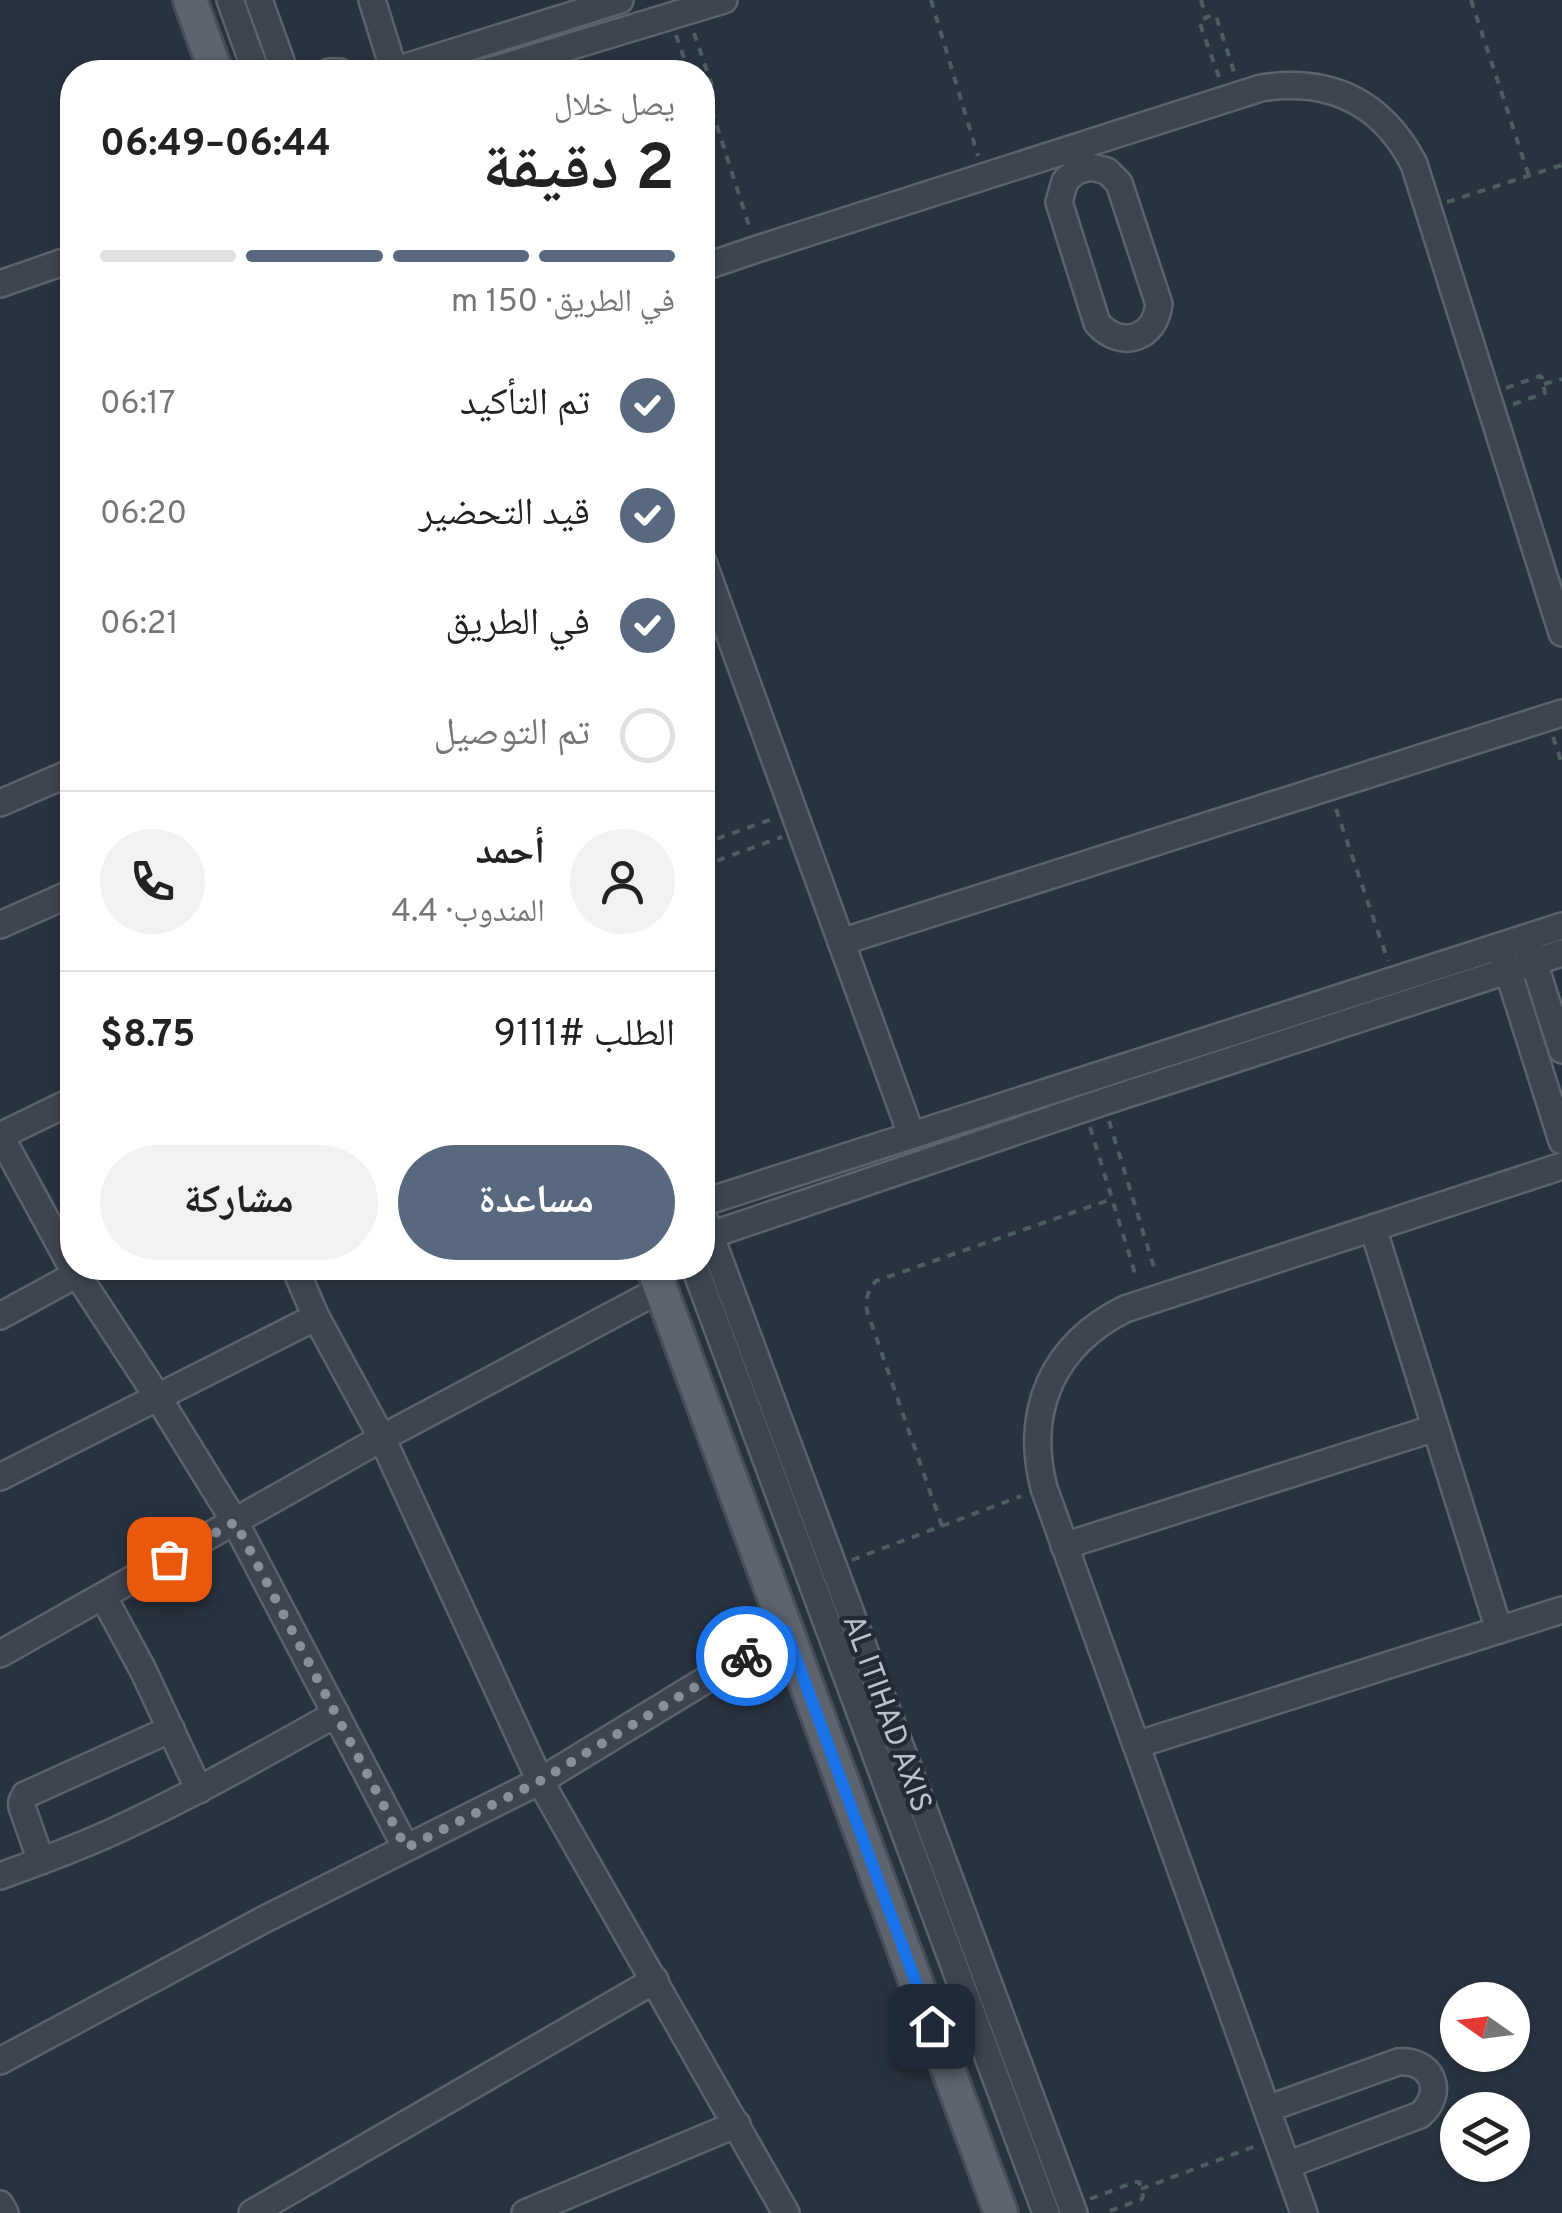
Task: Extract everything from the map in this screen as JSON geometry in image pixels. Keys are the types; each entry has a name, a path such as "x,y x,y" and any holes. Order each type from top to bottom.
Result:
{"main road":[{"path":"190,0 212,60"},
{"path":"658,1280 994,2210"}],"street":[{"path":"230,0 252,60"},
{"path":"259,0 281,60"},
{"path":"372,0 389,60"},
{"path":"430,60 620,0"},
{"path":"526,60 724,0"},
{"path":"715,262 984,175 1080,157 1261,88 1302,84 1360,103 1392,130 1414,164 1562,633"},
{"path":"1080,157 1119,182 1159,304 1150,329 1134,337 1109,334 1097,323 1059,202 1065,181 1080,157"},
{"path":"0,284 60,262"},
{"path":"715,595 912,1134"},
{"path":"841,942 1562,713"},
{"path":"0,802 60,777"},
{"path":"0,925 60,898"},
{"path":"715,1226 1094,1105 1530,950 1562,926"},
{"path":"1530,950 1562,953"},
{"path":"1530,950 1562,1050"},
{"path":"715,1199 1394,979 1504,958"},
{"path":"1504,958 1562,1141"},
{"path":"60,1106 0,1136 60,1240"},
{"path":"1304,2213 1044,1488 1037,1429 1046,1391 1076,1342 1125,1308 1562,1166"},
{"path":"1372,1228 1499,1630"},
{"name":"AL ITIHAD AXIS","path":"715,1255 834,1567 1064,2211"},
{"path":"0,1316 60,1279"},
{"path":"84,1280 235,1522 406,1848"},
{"path":"300,1280 382,1438 540,1781 786,2213"},
{"path":"0,1654 654,1280"},
{"name":"AL ITIHAD AXIS","path":"700,1280 1064,2211"},
{"path":"0,1477 316,1317"},
{"path":"1064,1546 1436,1428"},
{"path":"103,1596 199,1790"},
{"path":"1136,1746 1562,1610"},
{"path":"0,2061 265,1919 540,1781 786,1631"},
{"path":"0,1876 124,1827 336,1714"},
{"path":"41,1861 22,1808 24,1794 171,1729"},
{"path":"252,2213 655,1980"},
{"path":"1267,2109 1398,2062 1414,2062 1431,2078 1433,2094 1420,2114 1286,2165"},
{"path":"525,2213 738,2124"},
{"path":"0,2204 4,2213"}],"path":[{"path":"930,0 984,175"},
{"path":"1200,0 1206,17"},
{"path":"1471,0 1529,176"},
{"path":"678,14 687,60"},
{"path":"678,14 700,60"},
{"path":"1212,14 1216,16 1234,96 1199,23 1212,14"},
{"path":"715,119 757,249"},
{"path":"1429,208 1562,165"},
{"path":"1540,376 1546,391 1544,394 1490,403 1540,376"},
{"path":"1544,384 1562,379"},
{"path":"1329,787 1394,979"},
{"path":"715,843 797,821"},
{"path":"715,860 797,821"},
{"path":"1094,1105 1112,1199 1153,1299"},
{"path":"1094,1105 1153,1299"},
{"path":"942,1526 867,1310 867,1294 876,1281 1112,1199"},
{"path":"834,1567 1044,1488"},
{"path":"1141,2189 1277,2138"},
{"path":"1064,2211 1139,2182 1142,2198 1104,2213"}],"way so far":[{"path":"169,1559 235,1522 406,1848 540,1781 746,1656"}],"route":[{"path":"746,1656 786,1631 932,2026"}]}
